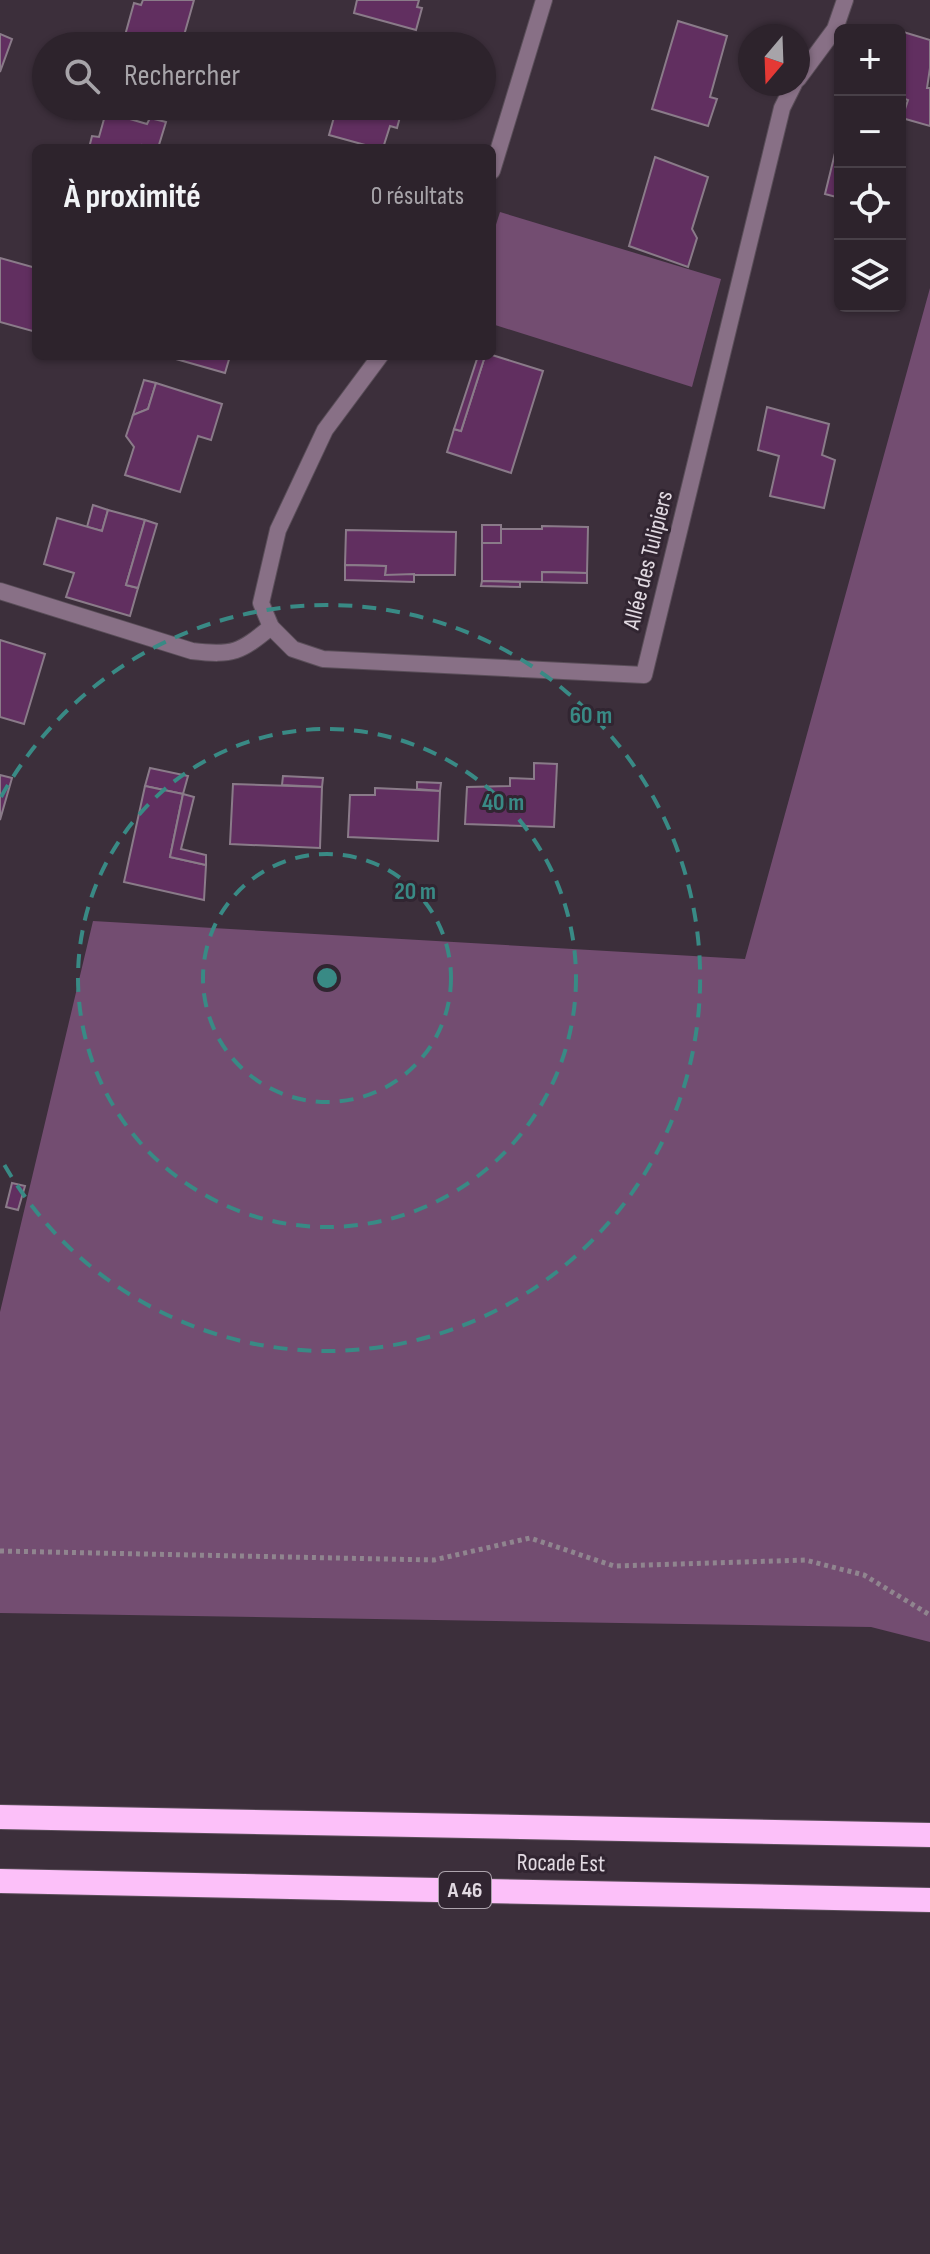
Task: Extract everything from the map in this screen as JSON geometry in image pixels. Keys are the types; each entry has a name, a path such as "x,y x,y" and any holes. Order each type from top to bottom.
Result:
{"highway":[{"name":"Rocade Est","path":"0,1817 930,1835"},
{"name":"Rocade Est","path":"0,1881 930,1900"}],"street":[{"path":"496,158 544,0"},
{"path":"810,63 835,29 845,0"},
{"name":"Allée des Tulipiers","path":"271,627 293,649 323,659 644,675 782,108 788,96"},
{"path":"0,591 192,651 214,654 243,650 271,627 261,603 278,530 325,430 377,360"}],"path":[{"path":"0,1551 434,1560 530,1538 614,1566 805,1560 864,1575 930,1615"}],"shaded area":[{"path":"500,212 721,279 692,387 496,325 496,224"},
{"path":"930,288 930,1642 871,1627 0,1613 0,1312 93,921 745,959"}],"building":[{"path":"143,0 194,0 185,32 126,32 134,3 141,5"},
{"path":"357,0 419,0 417,7 422,8 416,30 354,13"},
{"path":"678,21 727,36 710,97 717,99 708,126 652,109"},
{"path":"906,33 930,40 927,88 930,88 930,126 906,119"},
{"path":"0,34 12,39 0,72"},
{"path":"104,120 133,120 147,124 149,120 166,122 159,144 90,144 92,136 99,137"},
{"path":"333,120 399,120 397,128 390,126 384,144 362,144 329,135"},
{"path":"655,157 708,177 692,229 697,238 688,267 629,246"},
{"path":"834,157 834,196 825,194"},
{"path":"0,258 32,267 32,331 0,322"},
{"path":"496,356 543,371 511,473 447,452 454,429 461,431 484,360 496,360"},
{"path":"180,360 229,360 225,373"},
{"path":"477,360 484,360 461,431 454,429"},
{"path":"144,380 156,383 148,409 133,415"},
{"path":"156,383 222,404 211,440 198,436 180,492 125,475 134,447 126,436 133,415 148,409"},
{"path":"767,407 829,424 822,455 835,460 824,508 770,496 779,456 758,450"},
{"path":"93,505 108,510 102,531 87,527"},
{"path":"108,510 145,520 126,585 138,588 130,616 66,597 74,573 44,564 57,518 102,531"},
{"path":"145,520 157,524 138,588 126,585"},
{"path":"482,525 501,525 501,543 482,543"},
{"path":"542,526 588,527 587,573 542,572 542,582 482,581 482,543 501,543 501,529 542,529"},
{"path":"346,530 456,532 455,575 385,575 386,566 345,565"},
{"path":"345,565 386,566 385,575 414,574 414,582 345,580"},
{"path":"542,572 587,573 587,583 542,582"},
{"path":"482,581 520,582 520,587 481,586"},
{"path":"0,640 45,654 24,724 0,717"},
{"path":"534,763 557,764 554,827 465,824 467,787 510,786 510,778 534,779"},
{"path":"150,768 188,776 183,794 145,786"},
{"path":"0,775 12,778 0,820"},
{"path":"283,776 323,778 322,787 282,785"},
{"path":"417,782 441,783 440,791 417,789"},
{"path":"233,784 322,787 320,848 230,844"},
{"path":"145,786 183,794 170,857 206,865 204,900 124,882"},
{"path":"375,788 440,791 438,841 348,837 350,795 375,795"},
{"path":"183,794 194,797 181,849 206,855 206,865 170,857"},
{"path":"12,1183 25,1186 18,1210 6,1207"}]}
